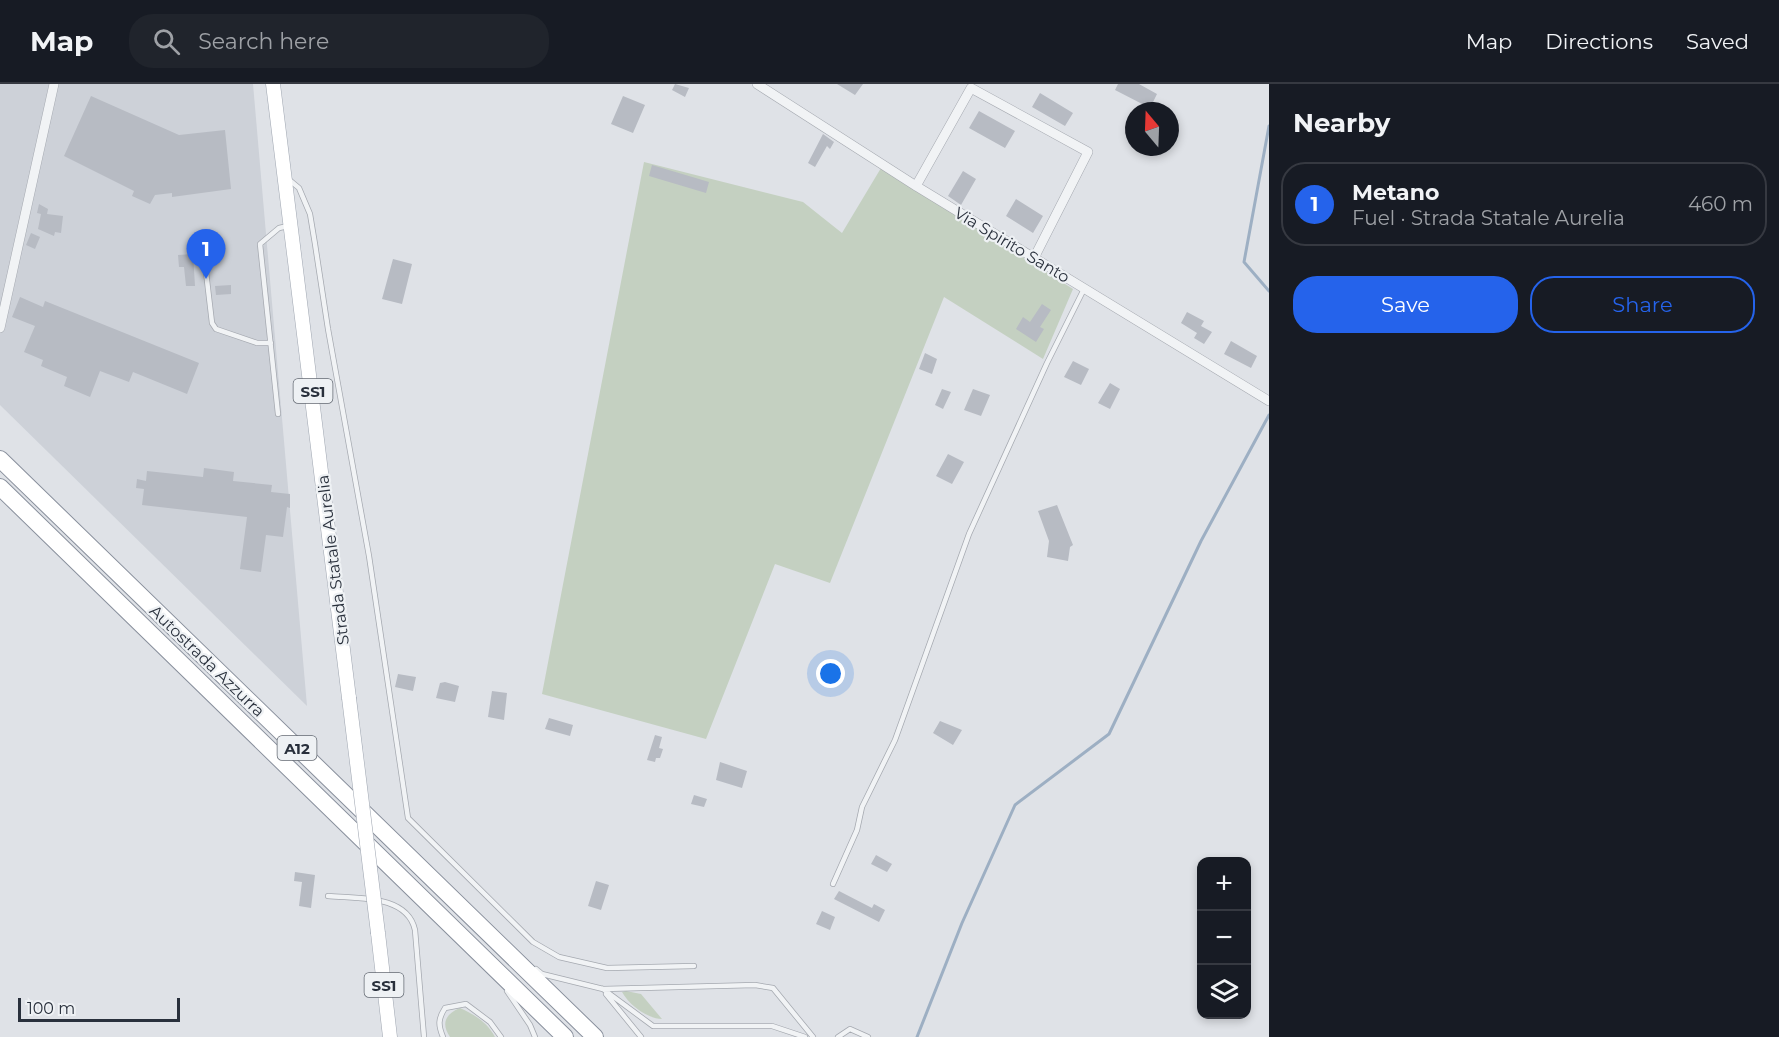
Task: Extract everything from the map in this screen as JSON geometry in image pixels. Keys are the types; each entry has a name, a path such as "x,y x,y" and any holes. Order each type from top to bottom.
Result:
{"highway":[{"name":"Autostrada Azzurra","path":"0,459 595,1037"},
{"name":"Autostrada Azzurra","path":"0,487 565,1037"}],"main road":[{"name":"Strada Statale Aurelia","path":"273,84 390,1037"}],"street":[{"path":"0,328 54,84"},
{"name":"Via Spirito Santo","path":"758,84 916,186 1269,401"},
{"path":"916,186 971,87 1088,152 1034,258"}],"lane":[{"path":"285,176 299,188 310,214 314,234 328,329 369,556 408,818 533,942 559,957 607,968 694,966"},
{"path":"278,414 260,244 279,228 292,226"},
{"path":"204,255 212,323 216,329 249,341 271,343"},
{"path":"833,884 857,830 862,807 895,740 969,534 1047,363 1084,289"},
{"path":"327,896 381,902 399,908 410,917 415,930 424,1037"},
{"path":"495,941 542,974 603,989 755,985 773,988 813,1037"},
{"path":"487,962 530,1025 535,1037"},
{"path":"603,989 641,1037"},
{"path":"603,989 653,1026 772,1026 805,1037"},
{"path":"441,1037 439,1017 445,1008 466,1004 490,1022 501,1037"},
{"path":"838,1037 844,1030 850,1029 868,1037"},
{"path":"844,1030 844,1037"}],"shaded area":[{"path":"0,84 253,84 307,706 0,405"}],"green space":[{"path":"644,162 803,202 842,233 881,168 1073,289 1043,359 944,297 830,583 775,564 706,739 542,694"},
{"path":"622,992 641,994 662,1019 651,1017 634,1006"},
{"path":"460,1008 480,1020 495,1037 450,1037 445,1024 446,1020 451,1013"}],"building":[{"path":"675,84 689,88 685,97 672,90"},
{"path":"837,84 863,84 855,95"},
{"path":"1118,84 1139,84 1157,94 1153,102 1138,102 1115,90"},
{"path":"1040,93 1073,113 1065,126 1032,107"},
{"path":"91,96 179,135 225,130 231,189 172,197 172,193 155,195 150,204 132,196 134,191 64,156"},
{"path":"623,96 645,105 633,133 611,124"},
{"path":"979,111 1015,131 1005,148 969,128"},
{"path":"823,134 834,142 830,149 827,146 815,167 808,163"},
{"path":"652,165 709,182 706,193 649,176"},
{"path":"963,171 976,179 961,205 948,196"},
{"path":"1016,199 1043,216 1033,233 1006,216"},
{"path":"39,204 48,209 47,214 63,216 61,233 55,232 54,236 38,229 41,214 37,213"},
{"path":"31,233 40,237 35,249 26,245"},
{"path":"193,254 195,286 186,286 184,267 179,267 178,255"},
{"path":"393,259 412,264 402,304 382,299"},
{"path":"231,285 231,294 216,295 215,286"},
{"path":"20,297 43,307 45,301 199,363 187,394 133,372 129,382 100,371 90,397 64,386 67,377 41,366 43,360 24,352 35,326 12,317"},
{"path":"1042,304 1051,310 1040,327 1044,329 1036,342 1016,329 1023,317 1030,322"},
{"path":"1187,312 1204,321 1201,326 1212,332 1204,344 1194,338 1197,333 1181,323"},
{"path":"1231,341 1257,356 1251,368 1224,354"},
{"path":"925,353 937,359 932,374 919,369"},
{"path":"1073,361 1089,369 1081,385 1064,377"},
{"path":"1110,383 1120,389 1110,409 1098,403"},
{"path":"942,389 951,392 943,409 935,405"},
{"path":"973,389 990,395 981,416 964,410"},
{"path":"948,454 964,462 952,484 936,476"},
{"path":"204,468 234,472 233,481 272,485 271,492 290,494 290,508 287,507 283,537 266,535 261,572 240,569 247,517 142,505 144,489 136,488 137,479 146,481 147,471 203,477"},
{"path":"1057,505 1073,545 1070,547 1068,561 1047,557 1049,541 1038,511"},
{"path":"398,674 416,677 413,691 395,687"},
{"path":"440,683 459,686 455,702 436,698"},
{"path":"492,691 507,693 504,720 488,717"},
{"path":"549,718 573,725 570,736 545,729"},
{"path":"940,721 962,730 953,745 933,733"},
{"path":"655,735 662,737 659,748 663,749 660,758 656,758 655,762 647,760"},
{"path":"720,762 747,771 742,788 716,780"},
{"path":"694,795 707,799 704,807 691,804"},
{"path":"876,855 892,864 887,872 871,864"},
{"path":"295,872 315,875 311,908 299,906 302,882 294,881"},
{"path":"596,881 609,885 601,910 588,906"},
{"path":"839,891 872,908 874,904 885,910 879,922 834,899"},
{"path":"822,911 835,917 830,930 816,924"}],"waterway":[{"path":"1269,126 1244,262 1269,291"},
{"path":"917,1037 962,923 1015,805 1109,734 1201,541 1269,415"}],"place":[{"name":"Metano","path":"206,279"}]}
